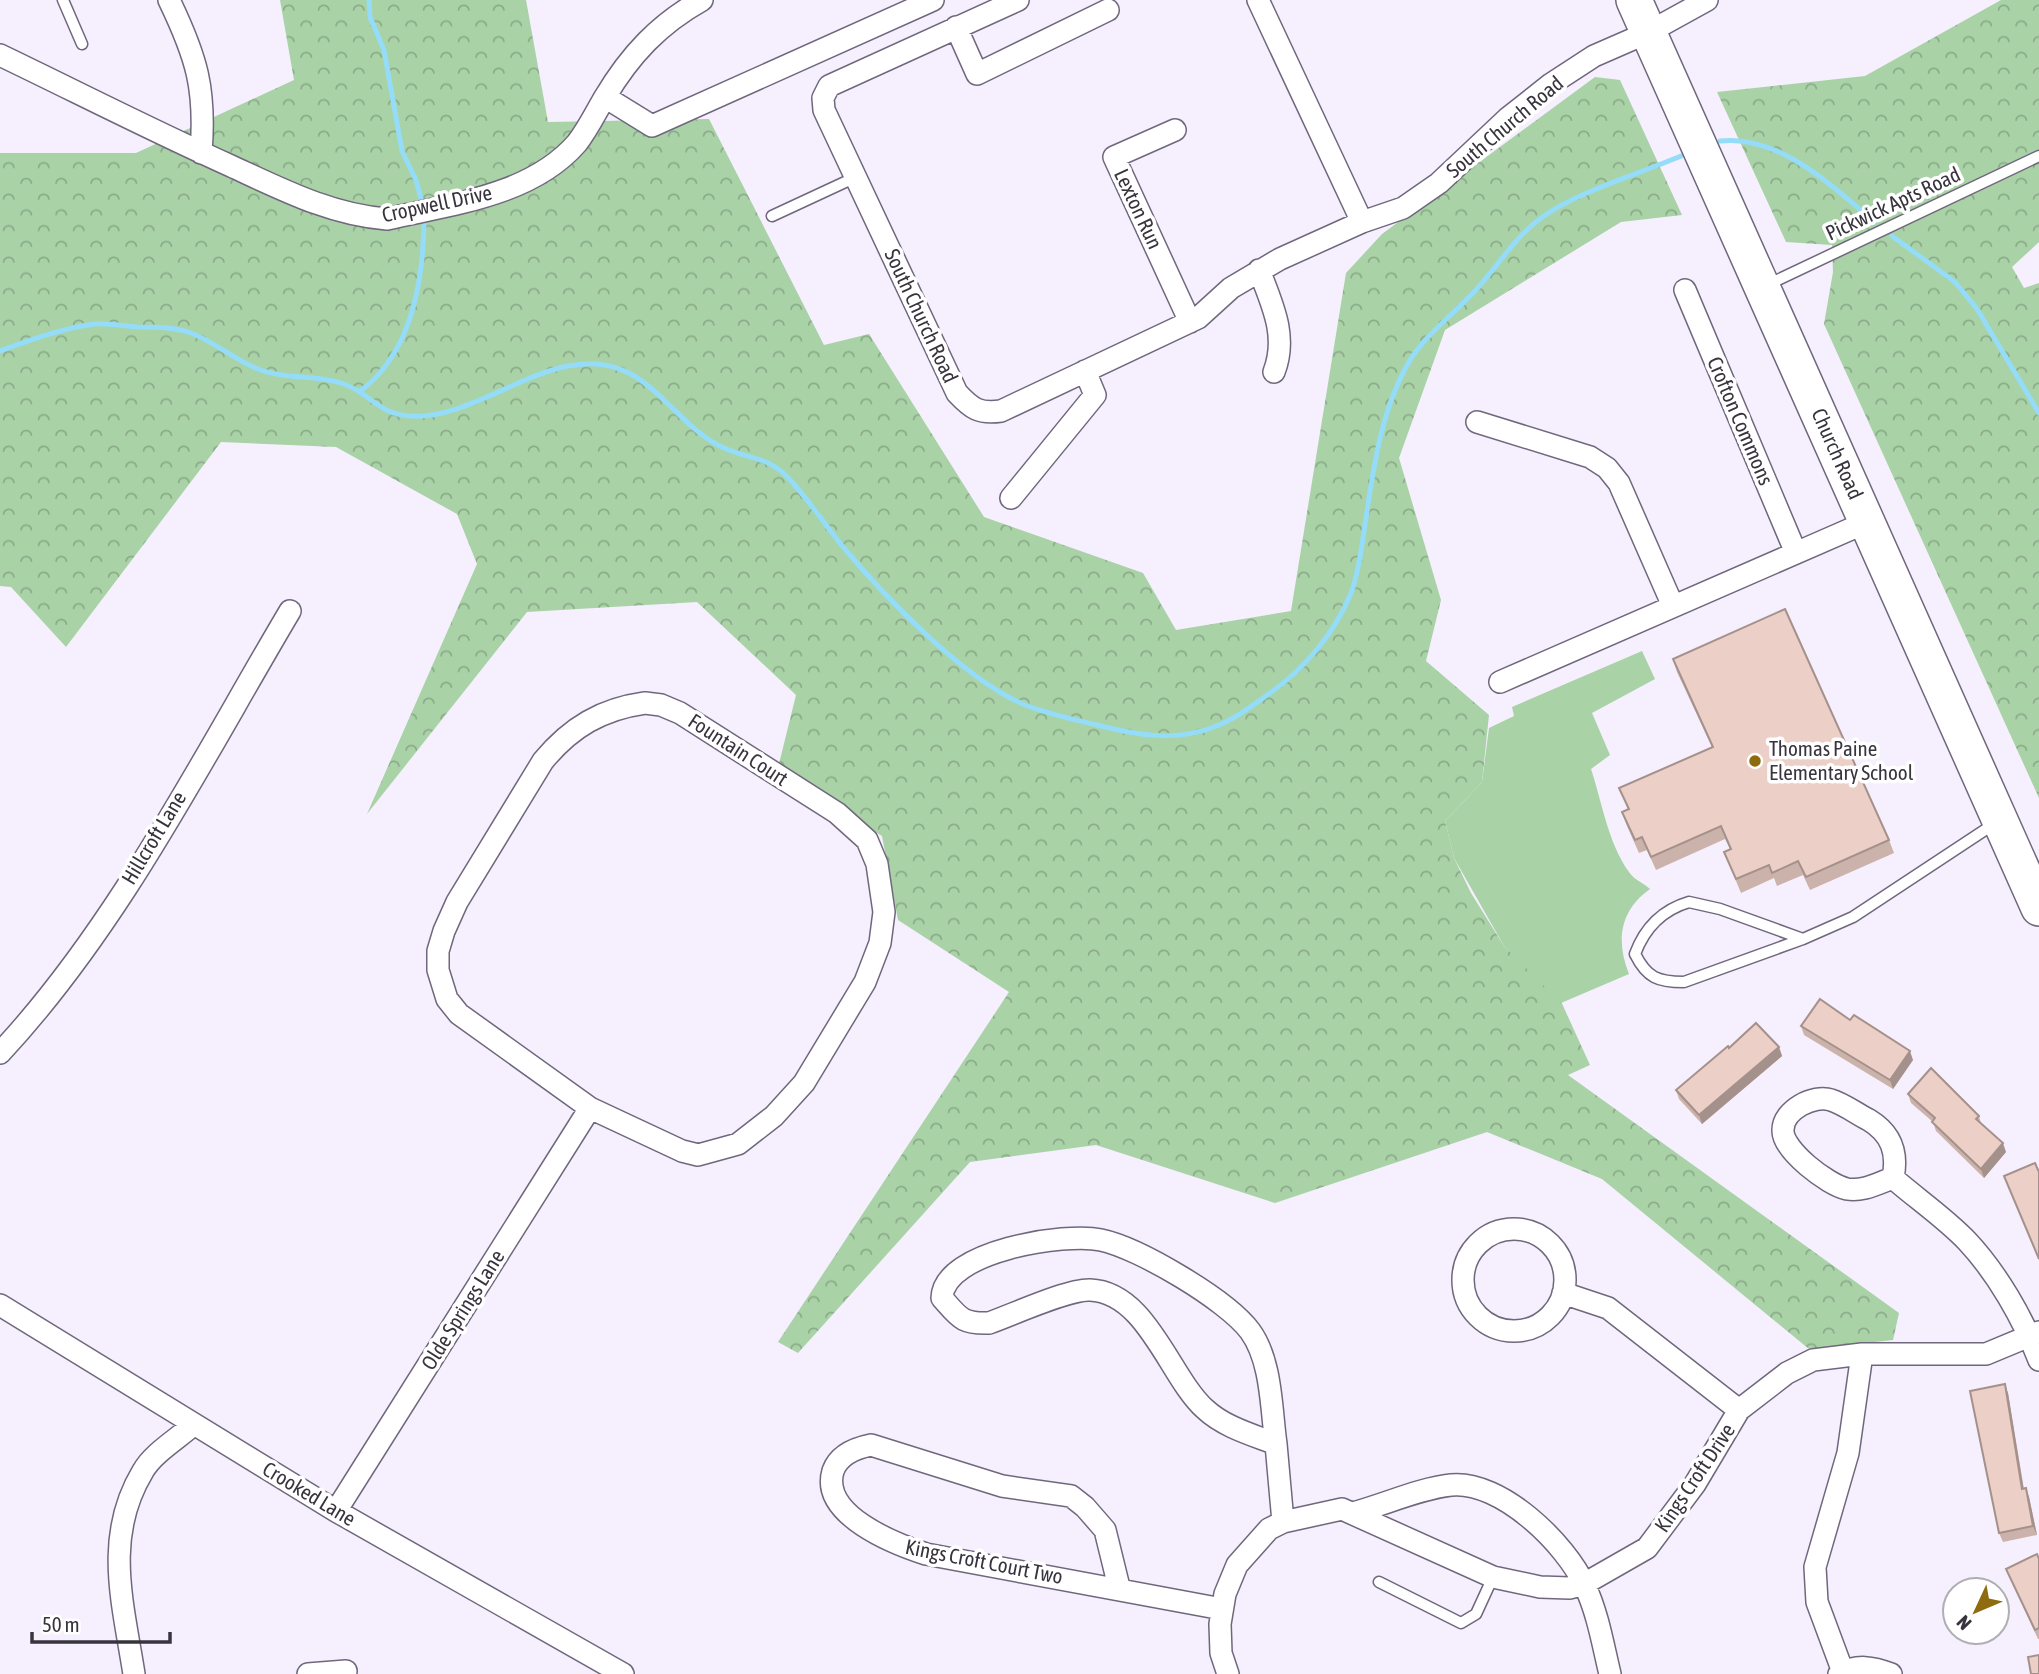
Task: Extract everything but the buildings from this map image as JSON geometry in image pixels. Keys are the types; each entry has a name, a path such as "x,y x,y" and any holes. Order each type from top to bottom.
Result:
{"main road":[{"name":"Church Road","path":"1634,0 2039,908"}],"street":[{"path":"169,0 198,67 204,111 201,153"},
{"name":"Cropwell Drive","path":"0,55 297,197 368,218 387,219 520,184 577,143 633,55 650,36 700,0"},
{"path":"605,97 652,126 933,0"},
{"name":"South Church Road","path":"1018,0 830,86 823,98 824,110 957,393 970,407 983,414 1001,411 1190,322 1259,270 1362,222 1403,208 1439,183 1508,118 1551,84 1594,56 1649,32 1707,0"},
{"path":"1258,0 1362,222"},
{"path":"956,27 977,74 1108,10"},
{"name":"Lexton Run","path":"1175,130 1114,157 1190,322"},
{"path":"1259,270 1280,331 1281,353 1274,372"},
{"name":"Crofton Commons","path":"1685,290 1796,553"},
{"path":"1011,498 1095,395 1085,371"},
{"path":"1477,422 1590,457 1607,468 1619,484 1673,606"},
{"path":"1500,682 1867,522"},
{"name":"Hillcroft Lane","path":"0,1053 28,1023 80,954 128,883 290,611"},
{"name":"Fountain Court","path":"645,703 661,705 680,713 836,813 867,840 877,864 884,912 880,943 865,982 804,1083 775,1116 738,1144 698,1155 682,1151 590,1108 459,1014 447,999 438,970 438,951 457,902 543,761 555,746 581,724 615,707 645,703"},
{"path":"1815,1098 1830,1099 1877,1125 1890,1139 1897,1158 1893,1178 1862,1189 1846,1189 1829,1182 1790,1147 1782,1132 1784,1122 1806,1102 1815,1098"},
{"name":"Olde Springs Lane","path":"336,1511 590,1108"},
{"path":"1893,1178 1966,1240 1988,1267 2035,1334 2039,1360"},
{"path":"1512,1228 1529,1231 1545,1239 1556,1252 1564,1268 1563,1293 1552,1315 1539,1325 1523,1331 1507,1331 1491,1326 1478,1317 1468,1303 1463,1288 1463,1271 1469,1255 1480,1241 1494,1232 1512,1228"},
{"path":"1276,1444 1207,1412 1196,1401 1151,1331 1114,1298 1090,1290 989,1323 973,1324 962,1321 942,1298 942,1292 949,1280 965,1266 986,1254 1045,1240 1082,1237 1123,1247 1195,1286 1236,1313 1252,1334 1266,1370 1276,1444 1283,1522"},
{"path":"1563,1293 1608,1308 1739,1410"},
{"name":"Crooked Lane","path":"0,1305 336,1511 623,1674"},
{"name":"Kings Croft Drive","path":"1228,1674 1221,1653 1225,1594 1237,1565 1269,1529 1283,1522 1342,1509 1493,1577 1540,1587 1570,1588 1584,1584 1647,1548 1695,1484 1739,1410 1787,1373 1813,1360 1862,1354 1986,1354 2035,1334"},
{"path":"1862,1354 1848,1453 1815,1567 1817,1602 1841,1673 1859,1667 1876,1668 1891,1674"},
{"path":"134,1674 118,1566 120,1521 144,1469 194,1424"},
{"name":"Kings Croft Court Two","path":"1119,1587 1105,1530 1085,1507 1071,1496 1002,1486 872,1445 854,1448 840,1459 833,1471 831,1487 837,1501 857,1521 888,1541 926,1555 1119,1587 1222,1608"},
{"path":"1353,1513 1451,1485 1482,1487 1516,1506 1559,1549 1584,1584 1594,1608 1610,1674"},
{"path":"308,1674 346,1671"}],"lane":[{"path":"63,0 82,44"},
{"name":"Pickwick Apts Road","path":"1763,287 2039,156"},
{"path":"772,216 856,177"},
{"path":"1803,939 1720,909 1689,902 1668,908 1653,922 1636,954 1643,971 1663,982 1684,982 1803,939 1853,917 2000,821"},
{"path":"1379,1582 1461,1623 1476,1614 1493,1577"}],"green space":[{"path":"280,0 526,0 548,122 709,119 824,345 869,334 984,517 1143,573 1176,630 1291,611 1346,273 1382,234 1595,77 1620,80 1682,215 1621,222 1445,330 1399,458 1441,600 1426,661 1489,715 1482,782 1445,821 1454,858 1471,893 1504,946 1559,997 1590,1065 1568,1075 1899,1313 1893,1340 1809,1349 1602,1179 1487,1132 1275,1203 1096,1145 970,1162 798,1353 778,1342 1009,992 898,920 882,836 777,772 796,695 697,602 527,612 367,814 477,564 457,514 336,447 221,442 66,647 11,587 0,586 0,153 136,153 294,80"},
{"path":"2001,0 2039,0 2039,242 2012,267 2024,288 2039,283 2039,798 1824,324 1833,272 1832,245 1786,242 1717,92 1865,76"},
{"path":"1642,651 1655,679 1592,713 1610,755 1591,769 1611,835 1622,861 1631,875 1650,889 1632,907 1623,928 1622,950 1629,974 1561,1003 1504,946 1454,858 1445,821 1482,782 1489,728 1514,716 1512,707"}],"waterway":[{"path":"369,0 370,17 384,50 402,151 416,180 423,206"},
{"path":"1720,141 1742,141 1784,154 1823,179 1875,222"},
{"path":"0,351 58,331 94,324 172,328 200,337 258,369 279,375 344,384 391,412 411,416 438,414 465,406 548,371 575,365 602,364 641,380 709,440 768,463 782,472 881,590 952,657 1000,692 1023,704 1060,716 1112,729 1171,736 1200,732 1243,712 1295,673 1327,636 1344,608 1357,575 1375,462 1389,406 1410,360 1425,341 1477,288 1521,236 1541,218 1590,192 1681,156"},
{"path":"359,392 377,376 392,357 412,312 421,264 424,215"},
{"path":"1892,236 1955,282 1977,309 2039,413"}],"place":[{"name":"Thomas Paine Elementary School","path":"1755,761"}]}
